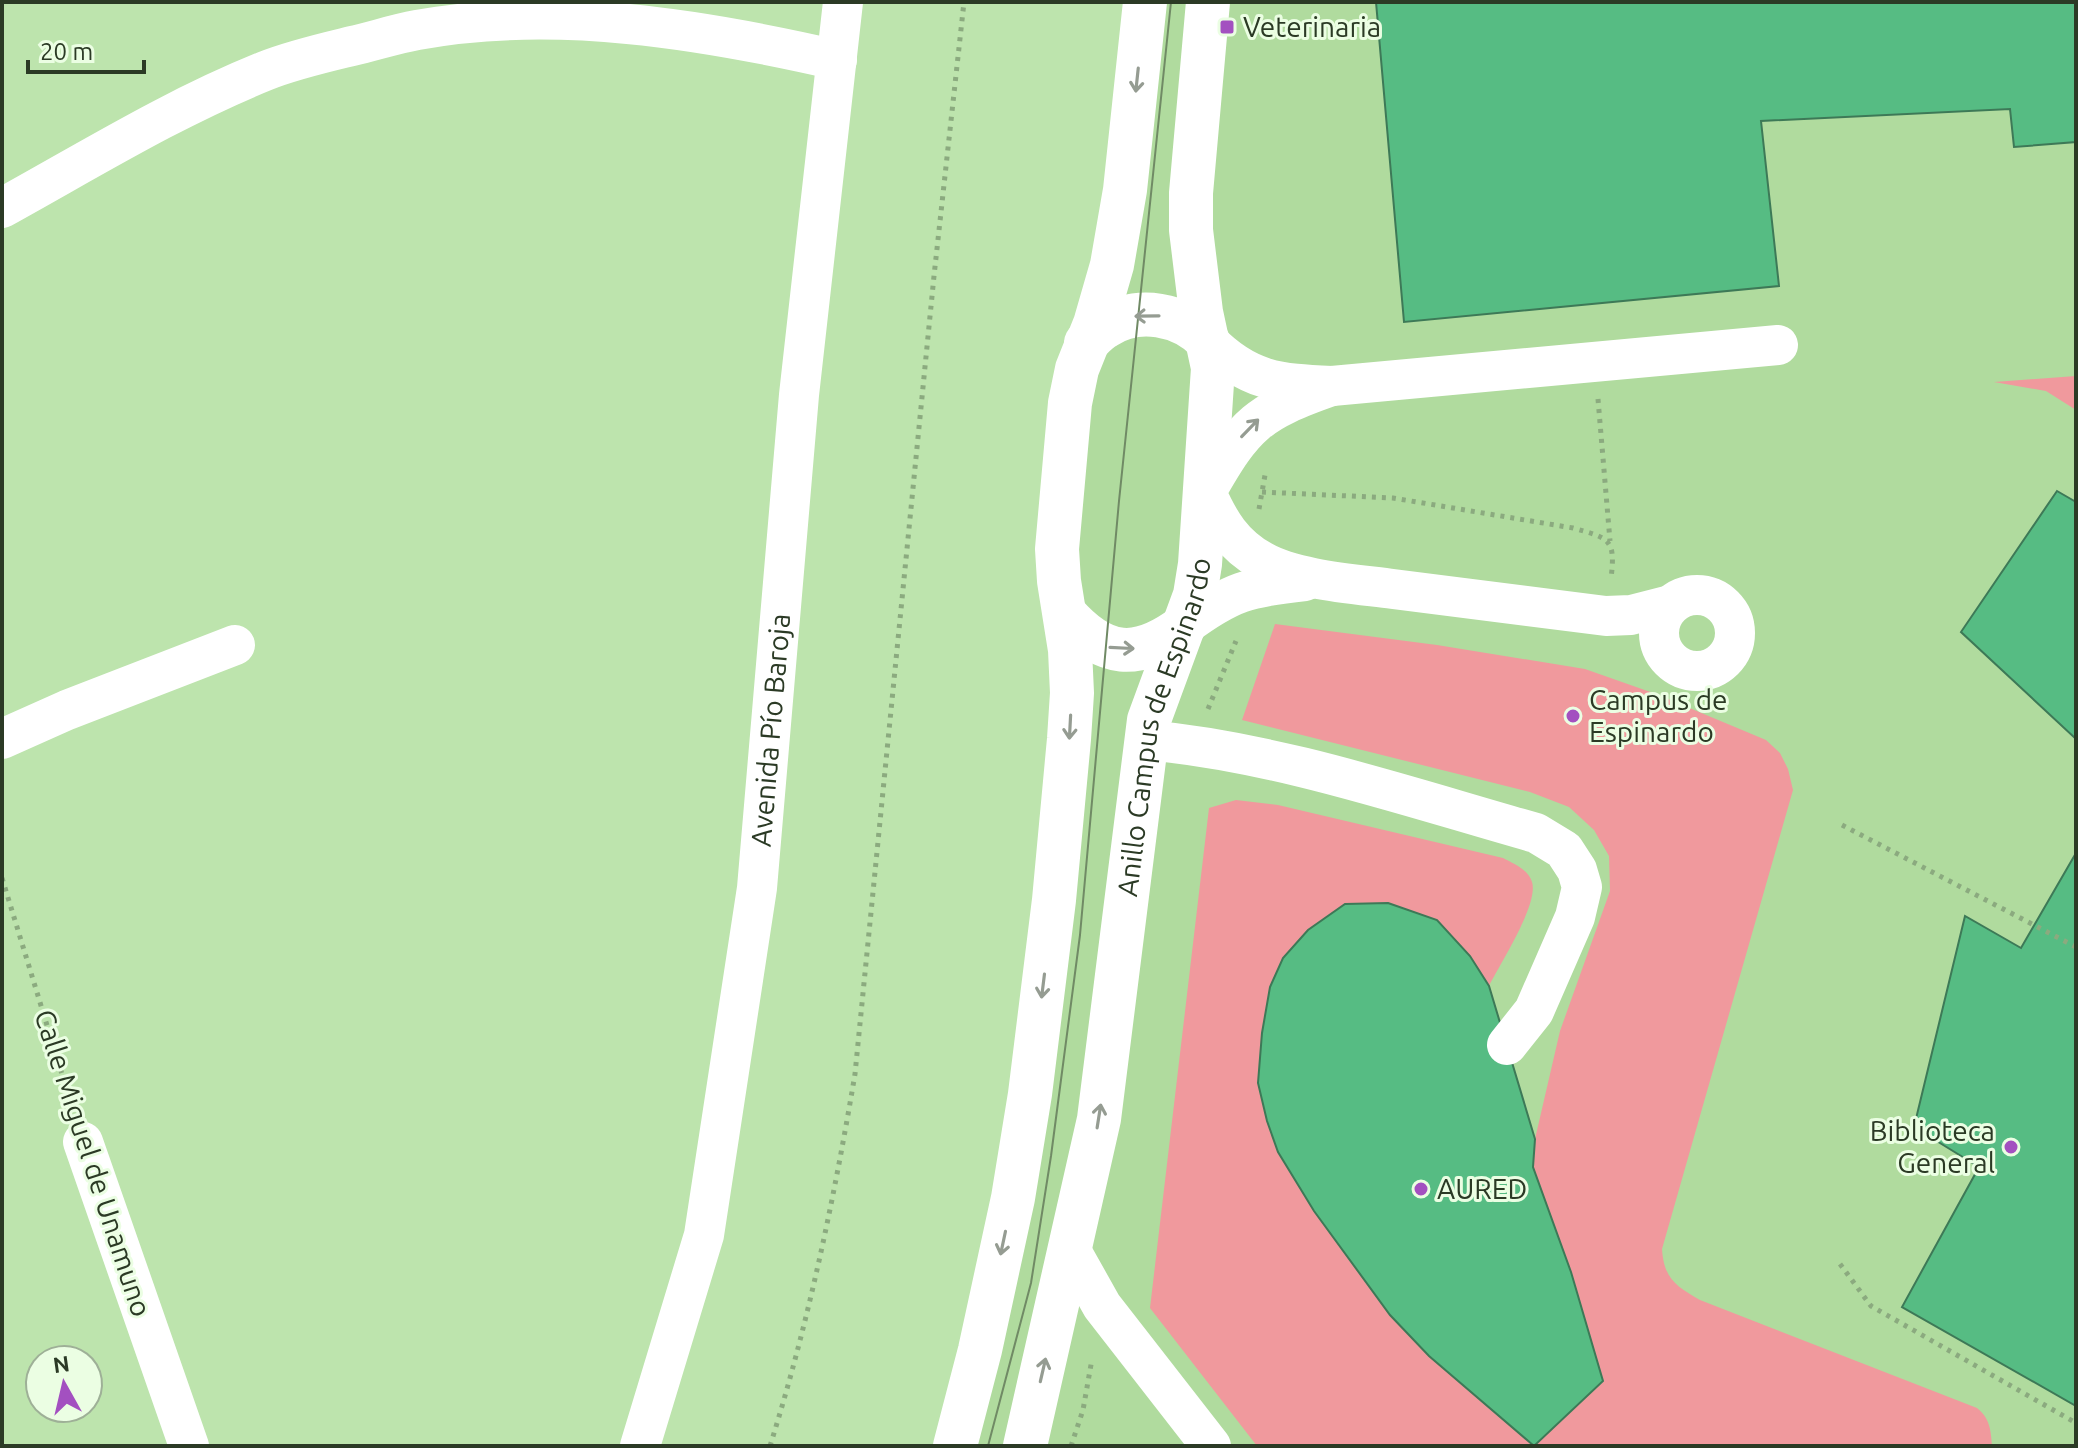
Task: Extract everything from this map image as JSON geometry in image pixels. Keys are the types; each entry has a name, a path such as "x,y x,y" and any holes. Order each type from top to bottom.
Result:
{"main road":[{"path":"955,1446 980,1350 1013,1198 1030,1094 1066,778 1072,693 1057,549 1070,403 1077,369 1112,265 1125,190 1145,2"},
{"name":"Anillo Campus de Espinardo","path":"1025,1446 1099,1119 1146,740 1157,694 1195,595 1213,398 1213,368 1201,312 1191,230 1208,2"},
{"path":"1090,334 1140,315 1174,319 1196,329 1208,341"},
{"path":"1067,632 1106,647 1126,650 1163,642 1184,626"}],"street":[{"name":"Avenida Pío Baroja","path":"640,1446 704,1235 757,888 799,395 843,2"},
{"path":"2,208 138,131 226,87 269,69 417,30 478,23 580,21 728,37 837,60"},
{"path":"1208,341 1223,356 1262,379 1332,386 1778,345"},
{"path":"1332,386 1267,412 1250,426 1225,457 1206,492 1218,520 1234,541 1266,563 1321,580 1606,616 1631,615 1670,605 1681,598 1706,596 1727,609 1735,632 1728,655 1720,664 1709,670 1685,670 1673,664 1647,636 1606,616"},
{"path":"1184,626 1224,599 1247,589 1321,580"},
{"path":"1664,654 1659,642 1659,629 1670,605"},
{"path":"2,739 67,710 235,645"},
{"path":"1146,740 1192,744 1321,773 1536,833 1564,850 1577,870 1582,887 1575,917 1534,1011 1507,1045"},
{"name":"Calle Miguel de Unamuno","path":"83,1142 189,1446"},
{"path":"1070,1249 1102,1306 1211,1446"}],"path":[{"path":"770,1446 816,1270 855,1074 964,2"},
{"path":"1594,362 1610,542 1614,553 1606,616"},
{"path":"1262,492 1393,498 1573,528 1601,536 1610,542"},
{"path":"1842,825 2076,947"},
{"name":"Calle Miguel de Unamuno","path":"2,878 83,1142"},
{"path":"1840,1264 1871,1306 2076,1423"}],"shaded area":[{"name":"Campus de Espinardo","path":"1145,2 2076,2 2076,1446 955,1446 1030,1094 1059,581"},
{"path":"2076,376 2076,410 2046,391 1994,382"},
{"path":"1275,624 1437,645 1585,669 1656,694 1766,740 1780,753 1793,790 1662,1249 1665,1268 1678,1286 1700,1300 1977,1408 1987,1420 1992,1446 1534,1446 1603,1382 1571,1272 1533,1167 1535,1139 1560,1031 1610,891 1609,856 1594,830 1569,807 1530,792 1242,720"},
{"path":"1236,800 1278,805 1503,858 1520,867 1530,877 1533,892 1530,904 1489,986 1470,956 1437,920 1388,903 1345,904 1258,1083 1278,1152 1314,1211 1390,1315 1429,1356 1534,1446 1257,1446 1150,1308 1209,808"}],"building":[{"path":"1376,2 2076,2 2076,142 2014,147 2010,109 1761,121 1779,286 1404,322"},
{"path":"2057,491 2076,502 2076,739 1961,632"},
{"name":"Biblioteca General","path":"2076,853 2076,1406 1902,1307 1979,1167 1914,1127 1965,916 2021,948"},
{"name":"AURED","path":"1388,903 1437,920 1470,956 1489,986 1535,1139 1533,1167 1571,1272 1603,1381 1534,1446 1429,1356 1390,1315 1314,1211 1278,1152 1267,1121 1258,1083 1262,1033 1270,987 1283,958 1308,930 1345,904"}],"tram line":[{"path":"988,1446 1031,1283 1080,935 1119,501 1171,2"}],"place":[{"name":"Veterinaria","path":"1227,27"},
{"name":"Campus de Espinardo","path":"1573,716"},
{"name":"Biblioteca General","path":"2011,1147"},
{"name":"AURED","path":"1421,1189"}]}
